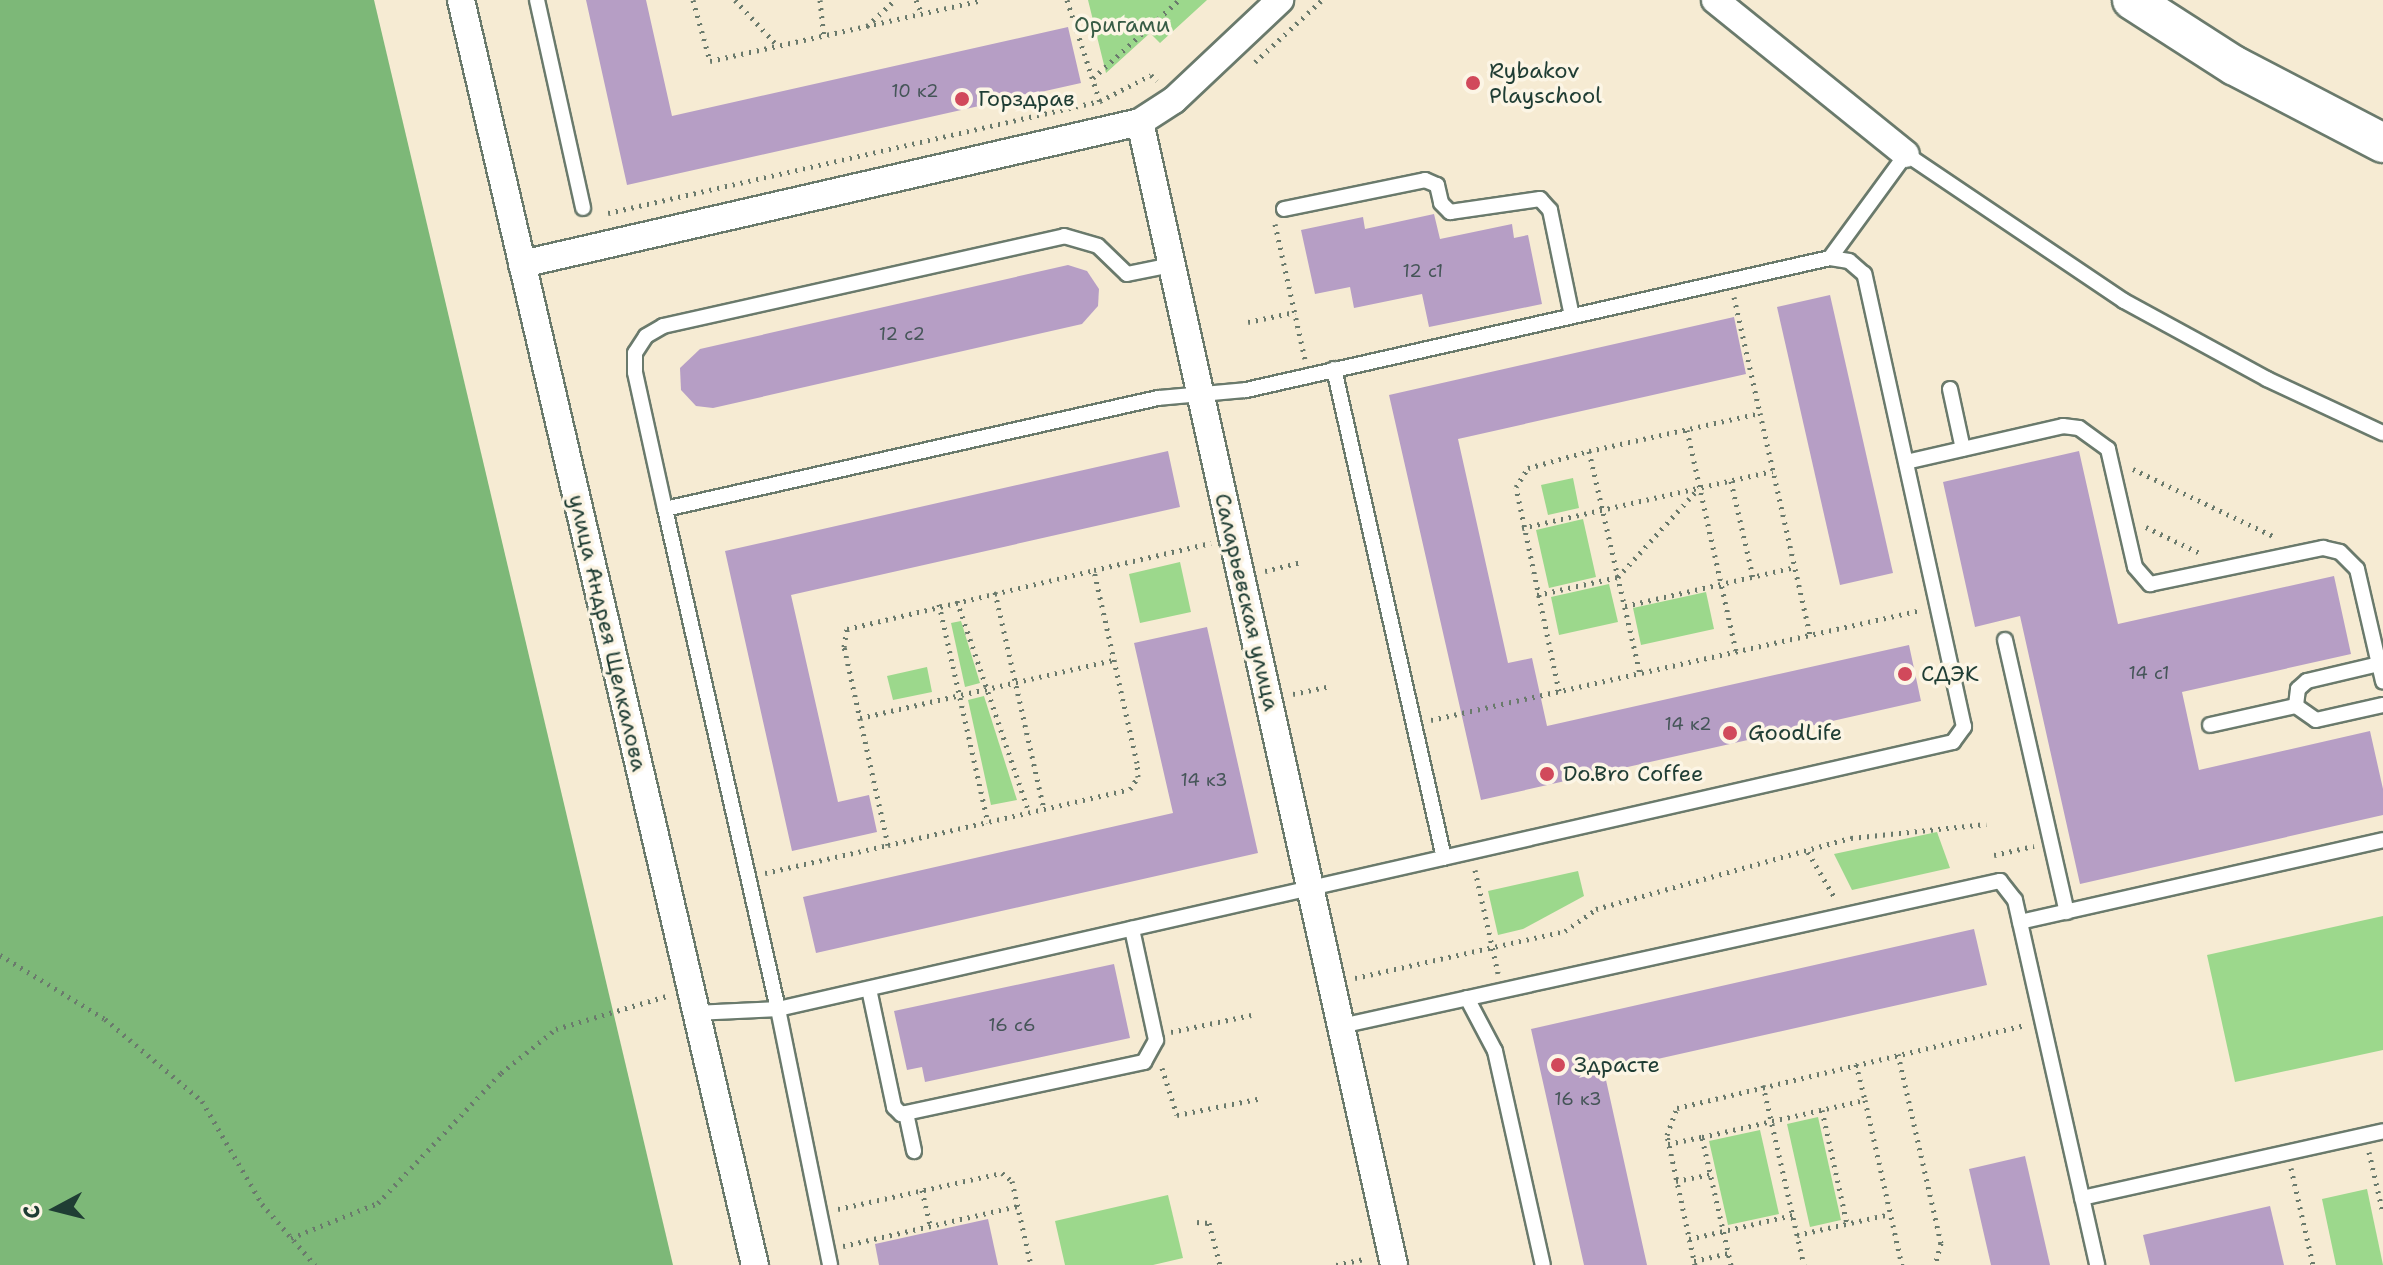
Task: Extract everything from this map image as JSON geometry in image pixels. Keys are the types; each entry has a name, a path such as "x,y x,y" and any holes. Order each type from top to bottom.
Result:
{"street":[{"name":"улица Андрея Щелкалова","path":"461,0 755,1265"},
{"path":"522,264 1140,122 1174,100 1280,0"},
{"path":"1715,0 1906,154"},
{"path":"2132,0 2235,66 2383,143"},
{"name":"Саларьевская улица","path":"1140,122 1394,1265"}],"lane":[{"path":"537,0 583,208"},
{"path":"1830,258 1906,154 2124,301 2267,379 2383,433"},
{"path":"1279,214 1425,180 1437,185 1441,203 1450,212 1540,199 1550,210 1572,316"},
{"path":"830,1265 778,1009 635,372 641,345 663,326 1064,236 1098,246 1127,274 1172,265"},
{"path":"665,509 1158,398 1201,394 1309,375 1830,258 1857,267 1868,286 1964,727 1953,742 778,1009 693,1001"},
{"path":"1334,369 1444,858"},
{"path":"1950,389 1963,449"},
{"path":"1906,462 2069,426 2105,444 2138,577 2150,584 2305,552 2334,549 2352,561 2383,682"},
{"path":"2005,640 2067,912"},
{"path":"2379,664 2307,681 2298,689 2296,706 2305,717 2316,720 2383,705"},
{"path":"2210,725 2296,706"},
{"path":"2020,922 2383,840"},
{"path":"1341,1026 2000,881 2011,889 2020,922 2097,1265"},
{"path":"869,989 894,1107 906,1113 1144,1062 1156,1038 1132,929"},
{"path":"1467,998 1495,1051 1543,1265"},
{"path":"906,1113 914,1151"},
{"path":"2082,1198 2383,1131"}],"path":[{"path":"693,0 710,61 982,0"},
{"path":"735,0 778,46"},
{"path":"820,0 824,36"},
{"path":"866,26 895,0"},
{"path":"916,0 922,14"},
{"path":"1067,0 1100,101"},
{"path":"1093,78 1179,0"},
{"path":"1245,72 1322,0"},
{"path":"608,213 1100,101 1151,75"},
{"path":"1279,214 1309,375"},
{"path":"1248,322 1295,312"},
{"path":"1738,316 1810,635"},
{"path":"1559,691 1516,499 1520,476 1539,463 1760,413"},
{"path":"1687,429 1736,651"},
{"path":"1589,451 1640,673"},
{"path":"2110,458 2305,552"},
{"path":"1522,528 1773,471"},
{"path":"1731,481 1753,577"},
{"path":"1537,595 1618,577 1700,488"},
{"path":"2123,516 2232,568"},
{"path":"888,845 844,647 847,629 939,604 1189,548"},
{"path":"1241,576 1302,562"},
{"path":"1625,606 1795,567"},
{"path":"748,877 1115,794 1135,784 1137,763 1094,570"},
{"path":"995,592 1044,810"},
{"path":"957,601 1029,813"},
{"path":"939,604 988,823"},
{"path":"1414,724 1901,614"},
{"path":"860,718 1114,660"},
{"path":"1269,700 1330,686"},
{"path":"1332,983 1565,931 1596,909 1865,836 1986,824"},
{"path":"1994,855 2051,842"},
{"path":"1808,851 1844,913"},
{"path":"1471,852 1502,990"},
{"path":"0,955 105,1019 202,1101 262,1204 315,1265"},
{"path":"291,1238 378,1203 501,1073 556,1029 693,1001"},
{"path":"1251,1015 1156,1038 1177,1115 1262,1098"},
{"path":"1728,1253 1695,1263 1668,1144 1667,1126 1677,1108 1763,1085 2043,1022"},
{"path":"1898,1054 1941,1243 1935,1265"},
{"path":"1856,1064 1902,1265"},
{"path":"1763,1085 1804,1265"},
{"path":"1668,1144 1865,1100"},
{"path":"1822,1110 1847,1224"},
{"path":"2365,1135 2383,1213"},
{"path":"1702,1137 1731,1265"},
{"path":"2288,1152 2313,1265"},
{"path":"819,1213 1002,1173 1012,1181 1031,1265"},
{"path":"1676,1181 1711,1174"},
{"path":"922,1190 930,1226"},
{"path":"827,1250 1018,1206"},
{"path":"1797,1235 1890,1214"},
{"path":"1689,1239 1793,1215"},
{"path":"1197,1222 1209,1223 1220,1265"},
{"path":"1336,1265 1365,1259"}],"green space":[{"path":"0,0 374,0 673,1265 0,1265"},
{"name":"Оригами","path":"1088,0 1207,0 1160,43 1150,33 1106,73"},
{"path":"1573,478 1579,508 1548,515 1541,485"},
{"path":"1583,519 1596,577 1549,588 1536,530"},
{"path":"1180,562 1191,612 1140,623 1129,574"},
{"path":"1609,584 1618,622 1559,635 1551,597"},
{"path":"1706,592 1714,629 1641,645 1633,608"},
{"path":"961,621 980,683 965,687 951,623"},
{"path":"927,667 932,692 893,700 887,676"},
{"path":"984,696 1017,800 991,805 968,700"},
{"path":"1937,832 1950,868 1852,890 1834,854"},
{"path":"1578,871 1584,896 1523,929 1498,935 1488,891"},
{"path":"2383,916 2383,1050 2235,1082 2207,955"},
{"path":"1818,1117 1841,1220 1810,1227 1787,1124"},
{"path":"1760,1130 1779,1214 1728,1225 1709,1141"},
{"path":"2367,1189 2383,1265 2336,1265 2322,1199"},
{"path":"1168,1195 1183,1258 1153,1265 1065,1265 1055,1221"}],"building":[{"path":"586,0 646,0 672,116 1068,27 1081,83 627,185"},
{"path":"1434,214 1440,239 1512,224 1514,238 1528,235 1542,304 1429,327 1422,294 1354,308 1350,287 1315,294 1301,230 1363,217 1365,229"},
{"path":"1068,265 1087,271 1099,289 1098,306 1082,324 713,408 696,406 681,390 680,368 700,349"},
{"path":"1830,295 1893,573 1840,585 1777,307"},
{"path":"1734,317 1746,374 1458,439 1508,663 1532,658 1547,726 1909,645 1921,701 1481,800 1389,395"},
{"path":"1168,451 1180,507 791,595 838,802 869,795 877,832 792,851 725,551"},
{"path":"2079,451 2118,624 2334,576 2351,654 2182,692 2199,770 2370,731 2383,789 2383,815 2080,884 2020,616 1975,627 1943,482"},
{"path":"1207,627 1258,853 816,953 803,897 1173,813 1134,643"},
{"path":"1974,929 1987,985 1604,1071 1647,1265 1584,1265 1531,1029"},
{"path":"1114,964 1130,1038 925,1082 922,1067 907,1070 894,1011"},
{"path":"2025,1156 2050,1265 1991,1265 1969,1169"},
{"path":"2270,1206 2284,1265 2150,1265 2143,1235"},
{"path":"988,1219 998,1265 879,1265 875,1244"}],"place":[{"name":"Rybakov Playschool","path":"1473,83"},
{"name":"Горздрав","path":"962,99"},
{"name":"СДЭК","path":"1905,674"},
{"name":"GoodLife","path":"1730,733"},
{"name":"Do.Bro Coffee","path":"1547,774"},
{"name":"Здрасте","path":"1558,1065"}]}
